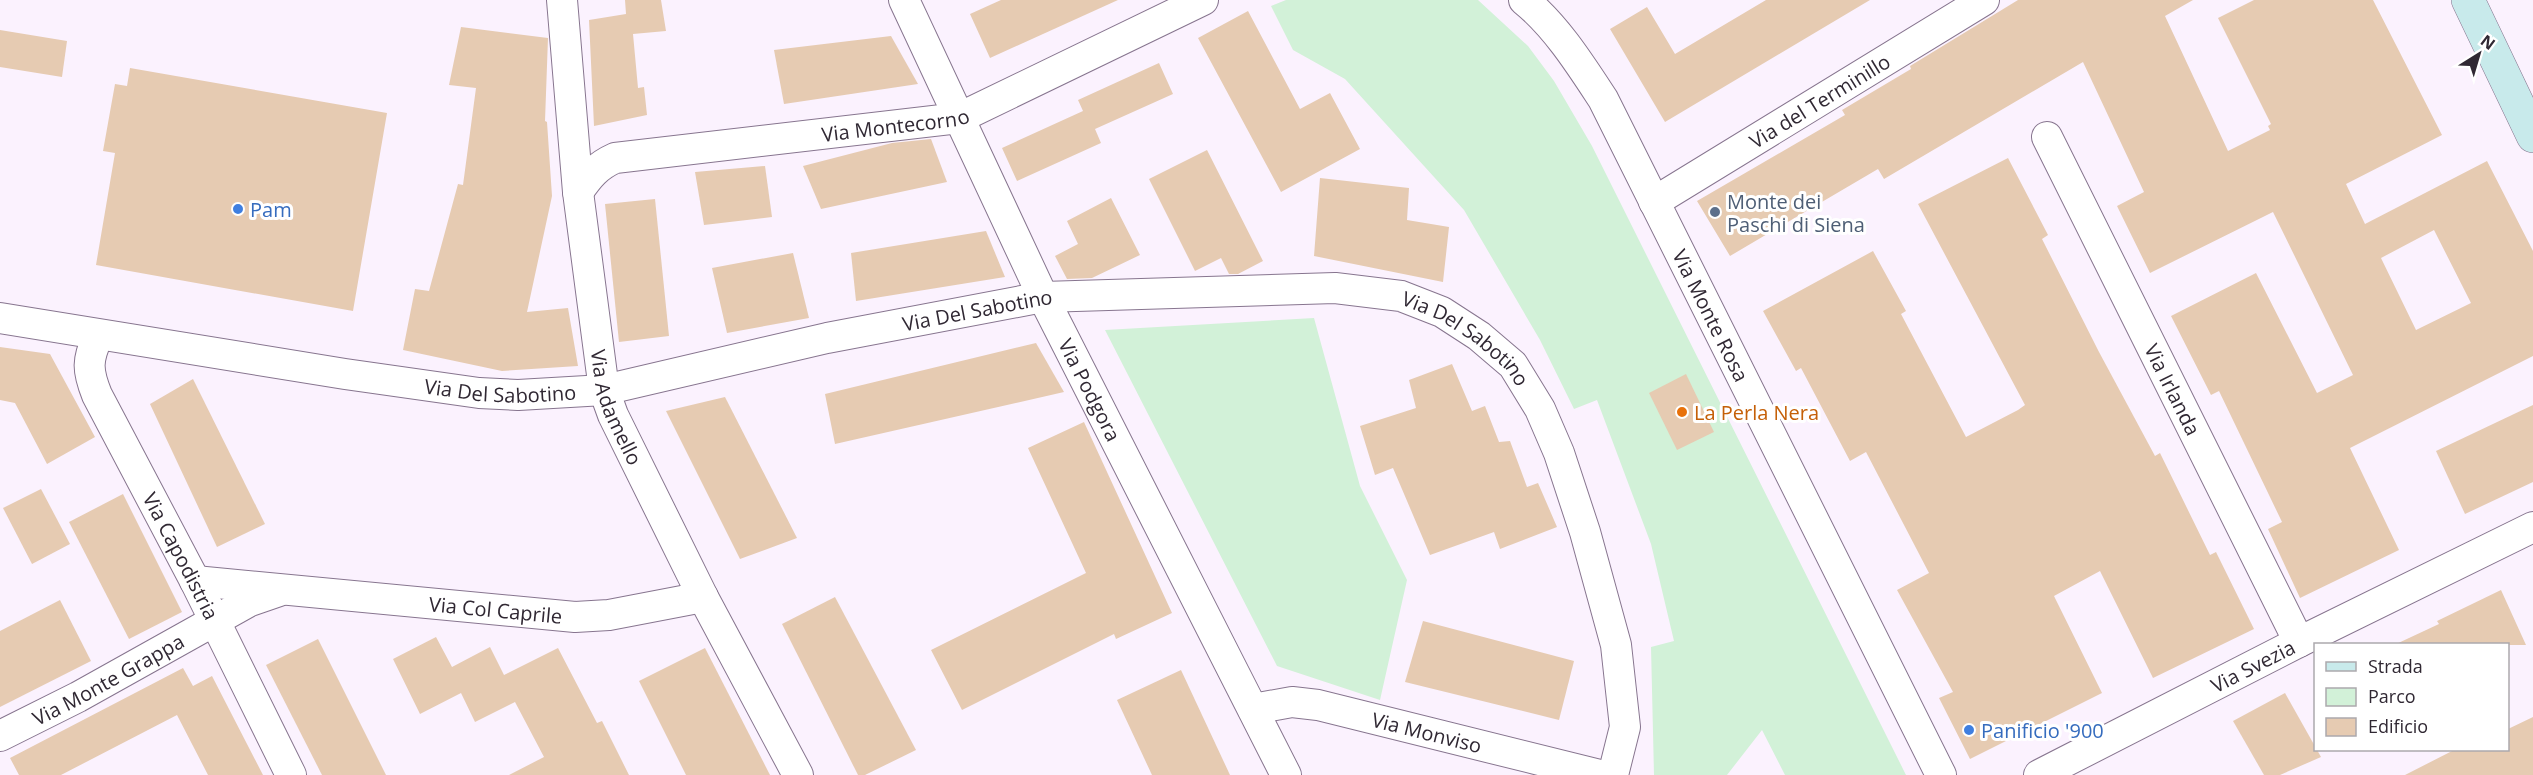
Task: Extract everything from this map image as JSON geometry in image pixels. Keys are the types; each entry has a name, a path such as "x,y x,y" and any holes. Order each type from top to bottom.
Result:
{"street":[{"name":"Via Adamello","path":"562,0 578,192 604,390 613,415 703,597 798,775"},
{"name":"Via Podgora","path":"904,0 1043,297 1286,775"},
{"name":"Via Montecorno","path":"578,192 590,174 601,164 615,158 959,118 1203,0"},
{"name":"Via Monte Rosa","path":"1524,0 1571,52 1603,99 1941,775"},
{"name":"Via del Terminillo","path":"1654,202 1984,0"},
{"path":"2468,0 2533,136"},
{"name":"Via Irlanda","path":"2047,137 2298,642"},
{"name":"Via Del Sabotino","path":"0,318 98,336 479,393 518,395 604,390 827,338 1043,297 1335,288 1401,296 1442,312 1479,336 1513,365 1540,409 1559,453 1585,532 1616,645 1625,727 1613,775"},
{"name":"Via Capodistria","path":"98,336 91,351 88,369 97,395 195,581 291,775"},
{"name":"Via Svezia","path":"2039,775 2298,642 2533,526"},
{"name":"Via Col Caprile","path":"195,581 575,617 609,615 703,597"},
{"name":"Via Col Caprile","path":"213,621 250,602 285,589"},
{"name":"Via Monte Grappa","path":"0,736 78,697 213,621"},
{"name":"Via Monviso","path":"1253,709 1277,703 1318,705 1600,775"}],"green space":[{"path":"1286,0 1478,0 1528,46 1554,81 1592,146 1906,775 1785,775 1762,730 1727,775 1654,775 1651,647 1674,641 1651,544 1597,400 1574,409 1540,340 1464,210 1345,79 1293,50 1271,6"},
{"path":"1314,318 1360,486 1407,580 1380,700 1277,666 1105,330"}],"building":[{"path":"625,0 661,0 666,31 633,34 638,88 644,87 647,115 594,126 589,20 626,14"},
{"path":"1001,0 1118,0 990,58 970,14"},
{"path":"1766,0 1870,0 1665,122 1610,29 1647,7 1675,54"},
{"path":"2018,0 2193,0 2165,16 2228,151 2270,130 2268,126 2271,124 2218,18 2254,0 2373,0 2442,135 2346,184 2365,224 2487,161 2533,251 2533,356 2350,448 2399,550 2300,598 2268,529 2282,522 2219,391 2211,395 2171,316 2256,273 2317,393 2353,375 2273,212 2150,273 2117,206 2144,192 2083,62 1884,179 1878,169 1730,256 1697,201 1845,115 1842,110 1911,69 1910,66","holes":["2434,230 2471,303 2416,330 2381,258"]},
{"path":"1248,11 1300,109 1330,93 1360,149 1281,192 1198,38"},
{"path":"461,27 548,38 545,121 547,122 552,196 527,312 568,308 578,366 502,371 403,350 415,289 429,291 458,184 463,185 476,88 449,85"},
{"path":"0,30 67,41 62,77 0,67"},
{"path":"891,36 918,84 784,104 774,50"},
{"path":"1159,63 1173,94 1095,129 1101,143 1017,181 1002,148 1083,111 1078,100"},
{"name":"Pam","path":"130,68 387,113 353,311 96,265 115,153 103,151 115,84 127,86"},
{"path":"931,139 947,182 821,209 803,166 892,143"},
{"path":"1207,150 1263,261 1238,274 1229,274 1221,258 1195,271 1149,179"},
{"path":"2008,158 2048,235 2042,239 2099,352 2155,456 2160,453 2210,555 2216,552 2254,629 2153,678 2100,571 2054,596 2102,693 1970,759 1939,698 1953,692 1897,590 1929,573 1866,452 1850,461 1801,368 1796,371 1763,311 1873,251 1906,311 1901,314 1966,437 2018,410 2025,405 1918,204"},
{"path":"765,166 772,217 704,225 695,172"},
{"path":"1320,178 1409,188 1407,220 1449,227 1443,282 1314,256"},
{"path":"1111,198 1140,255 1092,278 1067,279 1055,256 1078,244 1067,221"},
{"path":"655,199 669,336 619,342 605,204"},
{"path":"986,231 1005,277 856,301 851,253"},
{"path":"793,253 809,318 727,333 712,268"},
{"path":"1036,343 1064,392 835,444 825,394"},
{"path":"0,347 50,354 95,437 47,464 15,403 0,400"},
{"path":"1452,364 1472,411 1485,406 1499,442 1510,441 1527,487 1538,483 1557,527 1500,549 1494,532 1430,555 1393,468 1375,475 1360,426 1416,408 1409,380"},
{"name":"La Perla Nera","path":"1686,374 1714,432 1677,450 1649,393"},
{"path":"193,379 265,524 217,547 150,404"},
{"path":"725,397 797,538 740,559 666,411"},
{"path":"2533,405 2533,482 2465,514 2436,451"},
{"path":"1084,422 1172,613 1116,639 1114,634 962,710 931,650 1086,573 1028,448"},
{"path":"41,489 70,544 32,564 3,508"},
{"path":"123,494 182,612 129,639 69,522"},
{"path":"2501,590 2526,645 2398,643 2439,624 2437,621"},
{"path":"835,597 916,750 865,775 858,775 782,624"},
{"path":"60,600 91,661 0,707 0,631"},
{"path":"1423,621 1574,661 1559,720 1405,682"},
{"path":"436,637 452,667 490,647 504,675 558,648 597,723 602,721 629,775 509,775 544,757 515,702 475,722 461,693 420,714 393,659"},
{"path":"318,639 386,775 322,775 266,665"},
{"path":"705,648 770,775 686,775 639,681"},
{"path":"183,668 193,686 212,676 263,775 208,775 177,715 61,775 19,775 10,758"},
{"path":"1181,670 1230,775 1152,775 1117,700"},
{"path":"2285,693 2314,745 2314,751 2318,751 2321,757 2280,775 2264,775 2233,721"},
{"path":"2533,717 2533,775 2405,775 2452,751 2509,751 2509,729"}],"place":[{"name":"Pam","path":"238,209"},
{"name":"Monte dei Paschi di Siena","path":"1715,212"},
{"name":"La Perla Nera","path":"1682,412"},
{"name":"Panificio '900","path":"1969,730"}]}
